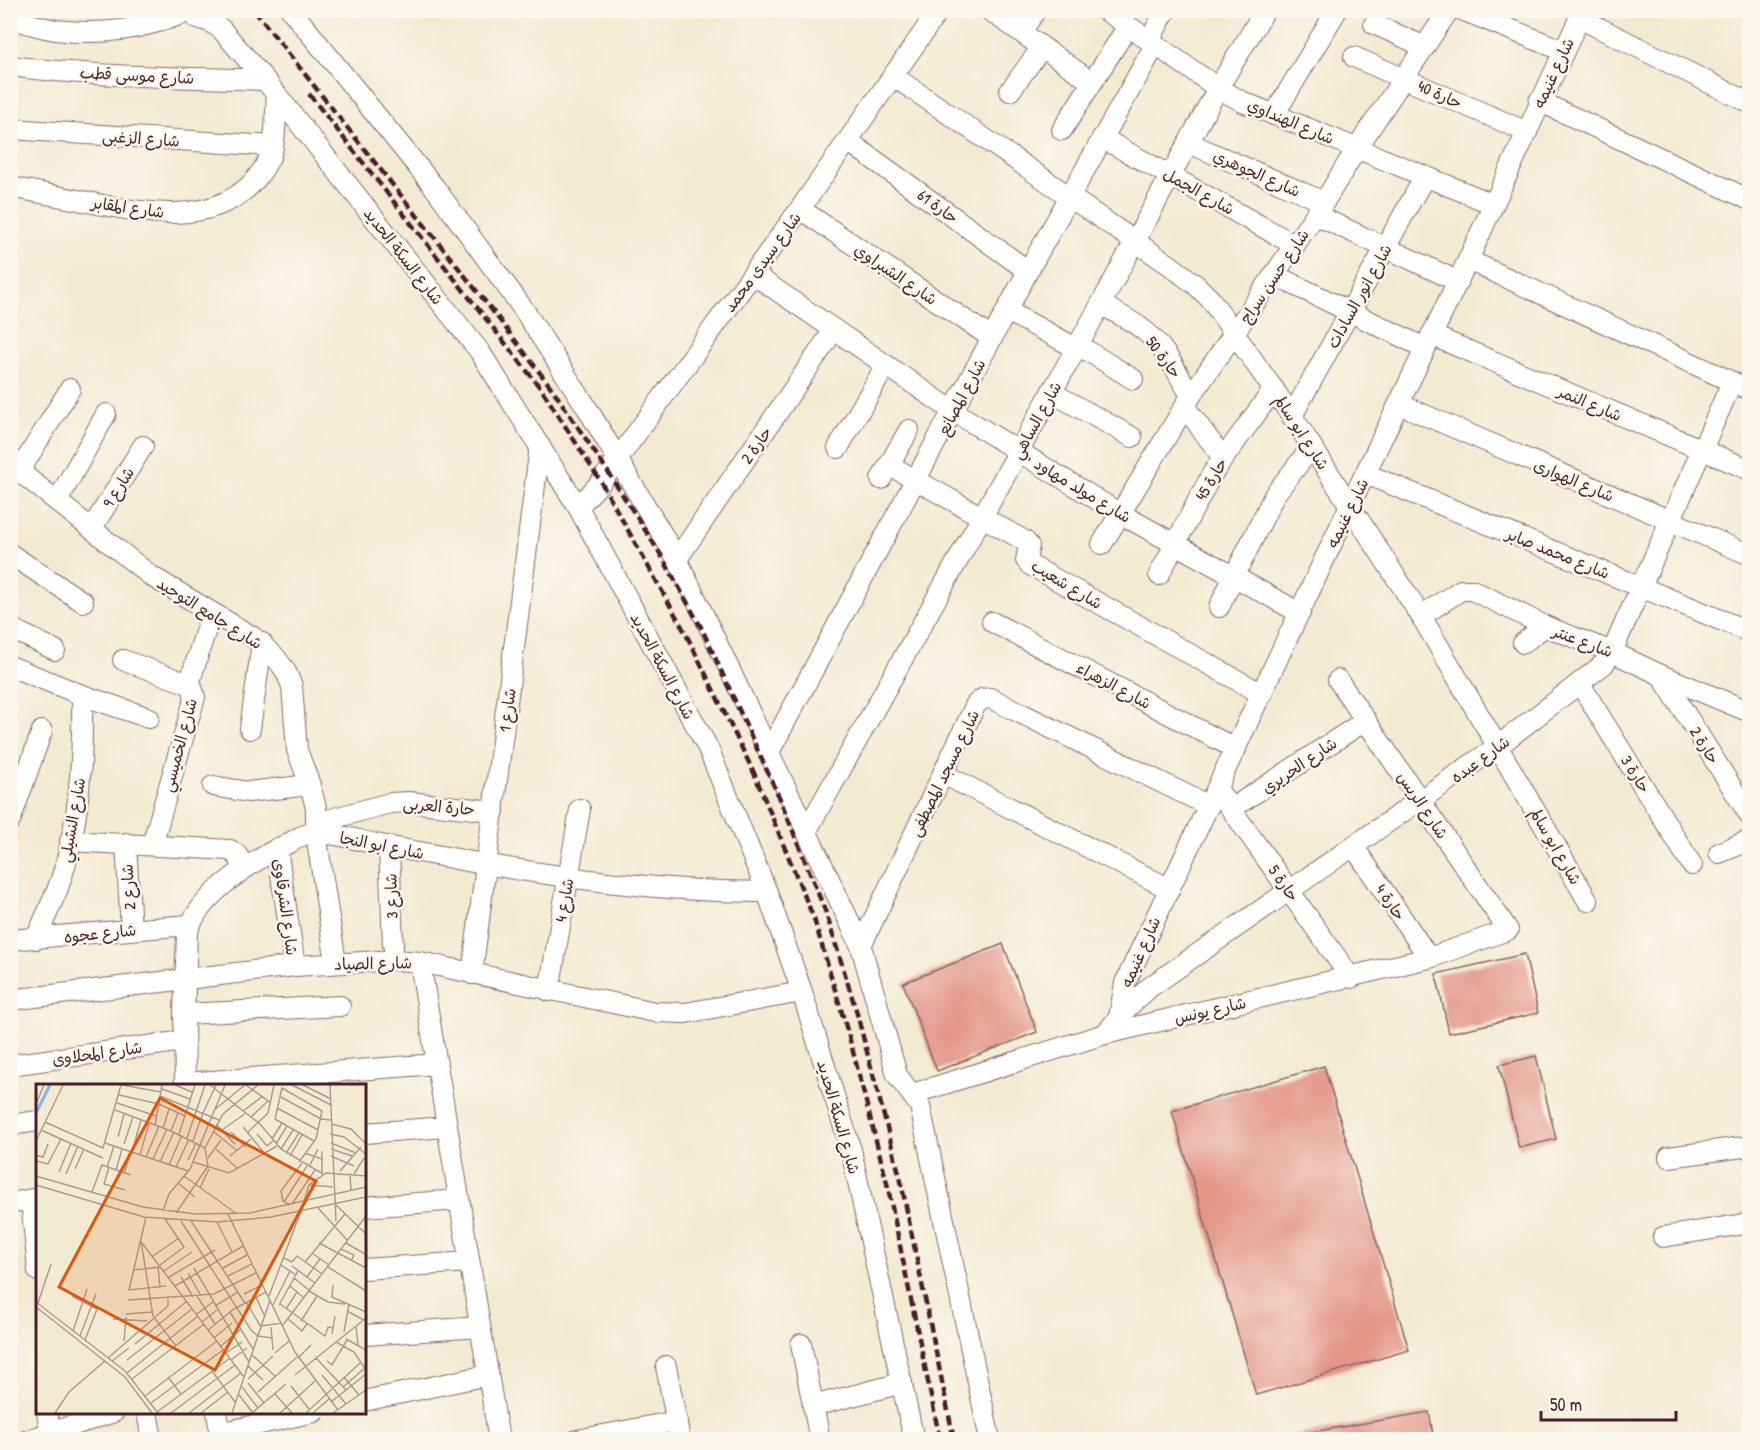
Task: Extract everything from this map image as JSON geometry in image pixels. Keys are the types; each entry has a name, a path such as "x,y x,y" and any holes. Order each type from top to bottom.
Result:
{"street":[{"path":"47,10 55,30"},
{"path":"291,10 435,188 525,310 677,559 861,946 897,1075 920,1106 990,1440"},
{"name":"شارع سيدى محمد","path":"578,507 601,482 753,274 939,10"},
{"path":"989,10 1092,82"},
{"path":"1021,32 1036,10"},
{"name":"شارع الهنداوي","path":"1105,10 1218,88 1274,116 1493,204"},
{"name":"شارع المصانع","path":"769,752 1102,138 1152,43 1166,10"},
{"name":"شارع الساهي","path":"807,830 1101,304 1218,88 1264,10"},
{"path":"1274,116 1337,10"},
{"name":"شارع حسن سراج","path":"1102,544 1188,402 1320,208 1449,10"},
{"path":"1462,10 1564,51"},
{"path":"10,19 55,30 102,32 130,30 158,23 187,11"},
{"name":"شارع السكة الحديد","path":"187,11 221,29 271,87 480,352 578,507 708,748 767,892 802,992 851,1150 914,1440"},
{"path":"1581,14 1749,103"},
{"name":"شارع غنيمه","path":"1119,1017 1125,983 1468,260 1539,101 1581,14"},
{"path":"1374,24 1425,47"},
{"path":"1062,130 1128,26"},
{"path":"1010,91 1042,47"},
{"name":"حارة 40","path":"1354,57 1527,132"},
{"name":"شارع موسى قطب","path":"10,66 271,87"},
{"name":"شارع ابو سالم","path":"893,76 1135,242 1196,285 1211,300 1292,416 1421,616 1588,901"},
{"name":"شارع المقابر","path":"10,187 154,213 185,213 216,206 244,190 259,175 270,157 272,146 271,87"},
{"path":"1539,101 1749,200"},
{"name":"شارع الزغبى","path":"10,129 272,146"},
{"name":"شارع الجمل","path":"1102,138 1295,244"},
{"name":"حارة 61","path":"848,141 1028,271"},
{"name":"شارع الجوهري","path":"1189,143 1320,208 1385,248 1457,281"},
{"name":"شارع انور السادات","path":"1292,416 1425,176"},
{"name":"شارع الشبراوي","path":"800,209 992,338"},
{"path":"1468,260 1741,386"},
{"name":"شارع مولد مهاود","path":"753,274 953,411 1119,513 1300,613"},
{"name":"شارع النمر","path":"1274,275 1349,312 1428,341 1749,470"},
{"name":"حارة 50","path":"1101,304 1150,336 1170,360 1188,402 1223,458"},
{"path":"1007,311 1133,379"},
{"name":"حارة 2","path":"677,559 834,330"},
{"path":"838,448 886,365"},
{"name":"شارع عبده","path":"1106,1035 1119,1017 1150,987 1498,746 1604,664 1641,587 1701,449 1741,386"},
{"path":"15,467 70,389"},
{"name":"حارة 45","path":"1159,576 1212,474 1274,389"},
{"path":"1051,392 1132,437"},
{"name":"شارع الهوارى","path":"1399,404 1749,555"},
{"path":"58,500 106,414"},
{"name":"شارع شعيب","path":"909,430 886,472 916,480 1028,543 1026,556 1030,565 1262,694"},
{"name":"شارع 9","path":"92,528 143,446"},
{"name":"شارع 1","path":"472,974 540,446"},
{"path":"1219,607 1275,494 1312,447"},
{"name":"شارع جامع التوحيد","path":"15,467 151,576 262,644 285,670 292,686 297,750 316,808 316,828 336,963"},
{"name":"شارع محمد صابر","path":"1366,474 1749,632"},
{"path":"10,554 83,602"},
{"name":"شارع عنتر","path":"1421,616 1452,595 1466,589 1545,626 1612,651 1660,675 1749,712"},
{"name":"شارع الخميسي","path":"152,844 195,696 189,684 211,613"},
{"name":"شارع الزهراء","path":"992,622 1236,749"},
{"path":"1523,643 1545,626"},
{"path":"55,650 15,631 11,666 82,695 148,718"},
{"path":"250,729 262,644"},
{"path":"123,660 189,684"},
{"name":"حارة 2","path":"1660,675 1746,804"},
{"name":"شارع الريس","path":"1338,680 1508,930"},
{"name":"حارة 3","path":"1580,684 1692,864"},
{"name":"شارع النشيلي","path":"36,939 58,887 70,841 82,753 82,695"},
{"name":"شارع مسجد المصطفى","path":"861,946 976,704 982,699 990,698 1213,797"},
{"name":"شارع الحريري","path":"1231,809 1366,720"},
{"path":"11,819 42,731"},
{"path":"943,774 1170,889"},
{"path":"213,786 248,792 310,785"},
{"name":"حارة 5","path":"1213,797 1231,809 1351,978"},
{"name":"حارة العربى","path":"316,828 390,803 409,802 494,812"},
{"name":"شارع 4","path":"549,991 580,810"},
{"name":"شارع ابو النجا","path":"189,925 200,909 245,868 316,828 336,836 390,847 568,877 678,890 767,892"},
{"path":"1719,853 1749,840"},
{"path":"70,841 230,850 237,855 245,868"},
{"name":"شارع 2","path":"126,843 131,930"},
{"name":"شارع 3","path":"390,847 393,945"},
{"name":"حارة 4","path":"1354,847 1429,958"},
{"name":"شارع الشرقاوى","path":"277,848 295,966"},
{"path":"189,925 184,1014 185,1084 437,1064"},
{"name":"شارع عجوه","path":"10,940 189,925"},
{"name":"شارع يونس","path":"912,1094 1106,1035 1429,958 1508,930"},
{"name":"شارع الصياد","path":"10,1000 295,966 396,960 420,962 655,1012 685,1012 802,992"},
{"path":"420,962 499,1440"},
{"path":"184,1014 340,1006"},
{"name":"شارع المحلاوى","path":"10,1065 184,1041"},
{"path":"10,1125 36,1121"},
{"path":"366,1133 447,1127"},
{"path":"1669,1157 1749,1146"},
{"path":"10,1203 34,1199 36,1240"},
{"path":"366,1207 459,1200"},
{"path":"1664,1237 1749,1224"},
{"path":"366,1269 470,1262"},
{"path":"366,1335 480,1327"},
{"path":"801,1344 820,1440"},
{"path":"577,1440 679,1430 666,1366"},
{"path":"366,1401 488,1375"},
{"path":"813,1406 902,1383"},
{"path":"47,1414 50,1436"},
{"path":"28,1440 50,1436 111,1414"},
{"path":"147,1414 152,1440"},
{"path":"217,1414 221,1436 310,1414"}],"building":[{"path":"1003,944 1037,1032 937,1071 903,983"},
{"path":"1525,954 1538,1013 1449,1033 1436,974"},
{"path":"1536,1056 1556,1139 1519,1148 1499,1065"},
{"path":"1324,1066 1409,1350 1256,1395 1172,1111"},
{"path":"1429,1412 1434,1440 1277,1440 1277,1438"}],"railway":[{"path":"254,10 553,390 661,555 702,629 780,799 826,913 856,1010 900,1177 954,1440"},
{"path":"309,94 542,390 601,482 686,634 754,773 814,919 850,1040 887,1183 940,1440"}]}
